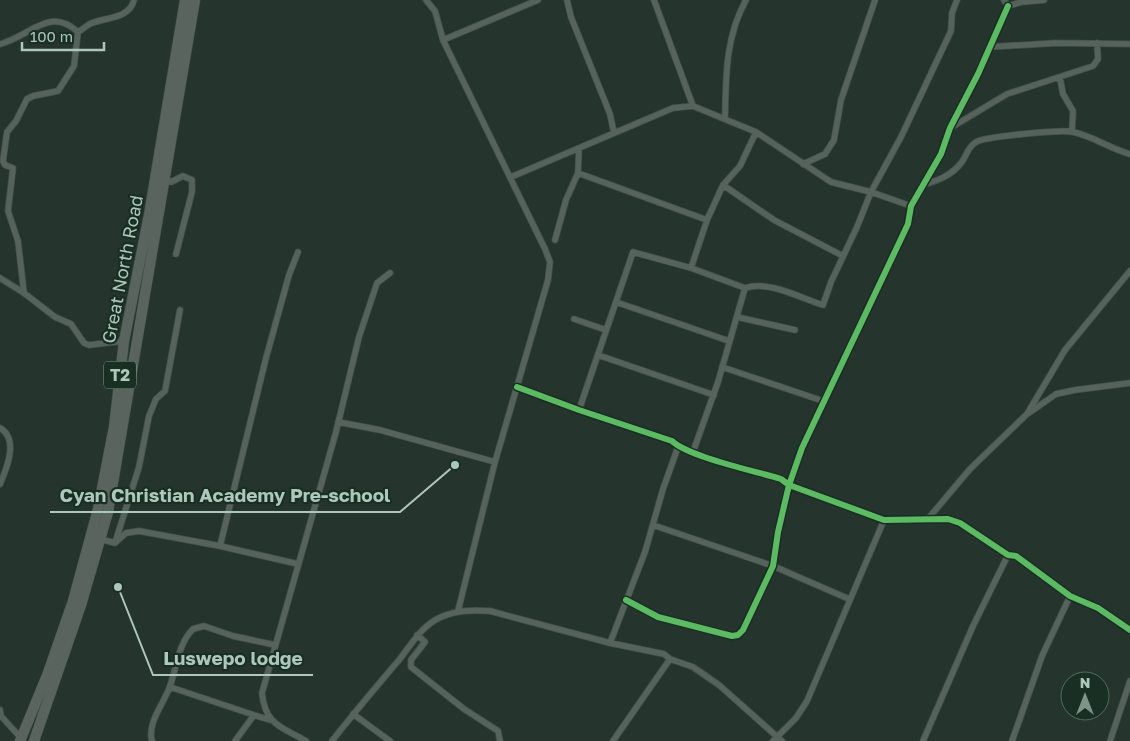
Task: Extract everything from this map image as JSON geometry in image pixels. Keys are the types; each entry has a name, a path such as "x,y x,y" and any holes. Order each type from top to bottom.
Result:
{"highway":[{"name":"Great North Road","path":"20,740 51,664 77,588 92,536 114,428 124,341 149,216 185,0"},
{"name":"Great North Road","path":"34,741 81,605 100,539 118,463 195,0"}],"street":[{"path":"78,32 90,24 118,17 131,7 134,0"},
{"path":"426,0 434,12 443,40 511,177 550,262 548,280 495,462 458,611"},
{"path":"443,40 538,0"},
{"path":"567,0 571,17 610,114 614,133"},
{"path":"654,0 693,106"},
{"path":"724,119 728,46 746,0"},
{"path":"804,164 825,154 834,140 841,100 875,0"},
{"path":"579,410 633,252 691,268 745,288 753,286 769,288 823,306 828,296 831,282 871,192 901,136 951,31 952,13 957,0"},
{"path":"1004,0 1008,6"},
{"path":"626,600 658,617 736,636 743,630 773,566 778,532 789,485 822,401 908,224 911,206 942,154 950,128 978,74 1008,6 1022,2 1041,1"},
{"path":"0,44 54,20 68,24 78,32"},
{"path":"24,293 18,241 8,211 13,168 5,165 3,161 3,145 7,132 16,121 27,99 60,88 76,62 78,32"},
{"path":"989,47 1097,43 1130,44"},
{"path":"950,128 1007,94 1060,78 1096,63 1098,59 1097,43"},
{"path":"1060,78 1063,94 1073,111 1072,131"},
{"path":"511,177 673,108 693,106 756,132 832,182 871,192 911,206"},
{"path":"0,128 7,132"},
{"path":"922,185 940,180 951,172 962,162 966,150 978,140 1036,132 1072,131 1130,154"},
{"path":"691,268 707,220 724,185 740,166 756,132"},
{"path":"555,240 566,200 578,173 579,148"},
{"path":"578,173 707,220"},
{"path":"164,180 171,182 183,176 192,180 192,192 176,254"},
{"path":"724,185 774,220 843,256"},
{"path":"220,546 266,358 289,275 298,252"},
{"path":"1026,415 1065,350 1130,271"},
{"path":"270,720 265,711 262,693 338,422 351,365 375,287 380,279 390,272"},
{"path":"0,278 24,293 55,317 71,324 84,343 89,345 124,341"},
{"path":"693,452 714,395 745,288"},
{"path":"616,302 729,341"},
{"path":"115,543 139,467 149,416 156,399 165,391 180,310"},
{"path":"737,317 795,330"},
{"path":"574,319 606,330"},
{"path":"598,355 714,395"},
{"path":"722,368 822,401"},
{"path":"927,520 970,469 1026,415 1056,394 1130,383"},
{"path":"517,387 672,441 678,447 781,479 789,485 884,520 948,519 960,524 1008,555 1016,556 1070,596 1098,608 1130,630"},
{"path":"338,422 380,430 495,462"},
{"path":"0,428 8,435 10,454 0,484"},
{"path":"610,643 645,552 678,447"},
{"path":"774,739 796,718 807,701 838,630 848,599 884,520"},
{"path":"653,524 773,566 848,599"},
{"path":"115,543 126,533 139,531 220,546 298,564"},
{"path":"100,539 115,543"},
{"path":"923,741 977,618 1008,555"},
{"path":"1012,741 1042,656 1070,596"},
{"path":"332,741 404,654 417,635 440,618 458,611 490,611 610,643 664,654 670,659 693,667 719,685 774,739 782,741"},
{"path":"152,741 151,726 170,687 180,651 189,632 196,627 204,626 233,636 275,645"},
{"path":"417,635 425,642 411,660 411,667 464,709 498,731 500,741"},
{"path":"613,741 670,659"},
{"path":"1110,741 1130,681"},
{"path":"170,687 270,720 306,741"},
{"path":"0,710 1,716 20,740"},
{"path":"353,714 390,741"},
{"path":"235,741 254,715"}],"cycle path":[{"path":"626,600 658,617 732,636 738,635 743,630 773,566 778,532 789,485 802,448 908,224 911,206 941,154 950,128 978,74 1008,6"},
{"path":"517,387 672,441 680,447 707,458 781,479 789,485 884,520 948,519 960,523 1008,555 1016,556 1070,596 1098,608 1130,630"}],"place":[{"name":"Cyan Christian Academy Pre-school","path":"455,465"},
{"name":"Luswepo lodge","path":"118,587"}]}
